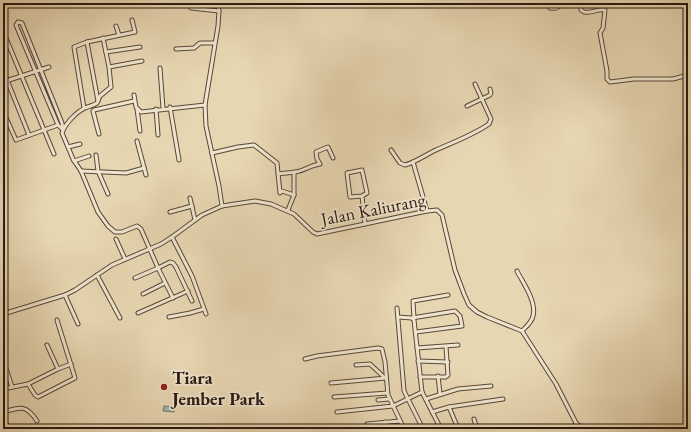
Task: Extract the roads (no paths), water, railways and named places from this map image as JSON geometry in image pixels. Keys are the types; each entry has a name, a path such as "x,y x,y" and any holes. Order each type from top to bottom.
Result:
{"street":[{"path":"187,3 218,4 219,11 205,104 206,126 222,206"},
{"path":"187,3 191,8 219,11"},
{"path":"548,3 550,8 559,7 561,3"},
{"path":"580,3 581,10 584,12 594,12 602,9 605,10 603,28 600,33 608,71 607,79 610,82 673,79 688,75"},
{"path":"84,108 74,48 76,45 87,42 135,32 132,20"},
{"path":"63,130 58,125 35,71 16,25 18,22 22,23 62,123 63,130 62,133 74,161 81,171 98,212 112,231 117,232 138,226 173,298"},
{"path":"116,26 119,35"},
{"path":"3,31 54,154"},
{"path":"63,130 69,121 84,108 93,106 103,93 111,87 109,67 103,38"},
{"path":"87,42 98,100"},
{"path":"176,49 194,48 200,43 214,43"},
{"path":"106,52 140,47"},
{"path":"109,67 142,61"},
{"path":"3,82 49,67"},
{"path":"160,68 164,108"},
{"path":"3,70 29,135"},
{"path":"391,150 402,165 413,162 490,123 491,118 475,84"},
{"path":"467,106 482,100 491,94 490,89"},
{"path":"134,95 140,131"},
{"path":"99,134 94,110 134,101"},
{"path":"137,109 141,112 205,104"},
{"path":"170,108 179,160"},
{"path":"156,109 158,135"},
{"path":"3,110 16,140 58,125"},
{"path":"137,141 146,175"},
{"path":"68,147 80,144"},
{"path":"212,154 238,147 254,145 275,161 277,166 280,193 282,191 294,195"},
{"path":"278,174 294,173 313,165 320,164 317,159 316,152 323,148 328,147 333,158"},
{"path":"96,155 98,171 108,194"},
{"path":"74,161 89,156"},
{"path":"413,162 427,211"},
{"path":"81,171 126,173 144,168"},
{"path":"362,170 367,193 362,196 350,197 347,173 362,170"},
{"path":"288,210 294,195 294,173"},
{"path":"362,196 365,224"},
{"path":"190,198 195,220"},
{"name":"Jalan Kaliurang","path":"3,314 65,295 75,290 125,259 149,250 172,237 210,210 222,206 255,201 271,204 288,210 315,233 330,232 436,210 441,214 457,276 469,305 486,318 522,331"},
{"path":"170,212 192,206"},
{"path":"172,237 192,276 206,314"},
{"path":"116,239 125,259"},
{"path":"136,278 172,262 176,267 192,301"},
{"path":"517,271 529,294 534,312 532,318 522,331 556,384 576,423 583,429"},
{"path":"97,275 120,318"},
{"path":"143,294 165,283"},
{"path":"138,313 188,291"},
{"path":"65,295 78,324"},
{"path":"441,429 422,392 416,332 413,318 413,301 448,295"},
{"path":"397,308 403,384 407,398 423,429"},
{"path":"169,317 204,309"},
{"path":"398,317 413,318 455,311 460,316 462,326 416,332"},
{"path":"28,384 36,396 39,396 75,378 57,320"},
{"path":"47,345 58,369"},
{"path":"417,348 458,345"},
{"path":"420,377 446,377 448,375 446,346"},
{"path":"305,359 317,356 380,348 383,349 387,393 404,429"},
{"path":"3,359 12,386"},
{"path":"418,362 448,362"},
{"path":"3,389 28,384 71,364"},
{"path":"356,365 370,364 386,378"},
{"path":"438,376 440,394"},
{"path":"331,383 386,378"},
{"path":"426,399 458,389 491,386"},
{"path":"336,412 393,406 422,392"},
{"path":"334,397 387,393"},
{"path":"378,400 389,399"},
{"path":"432,412 449,407 503,399"},
{"path":"449,407 457,426"},
{"path":"8,429 3,413 20,408 24,408 31,413 37,421"},
{"path":"474,419 477,429"},
{"path":"367,424 400,421"},
{"path":"386,422 388,429"},
{"path":"574,429 576,423"}],"water":[{"path":"164,406 175,407 174,412 163,411"}],"place":[{"name":"Tiara Jember Park","path":"164,387"}]}
